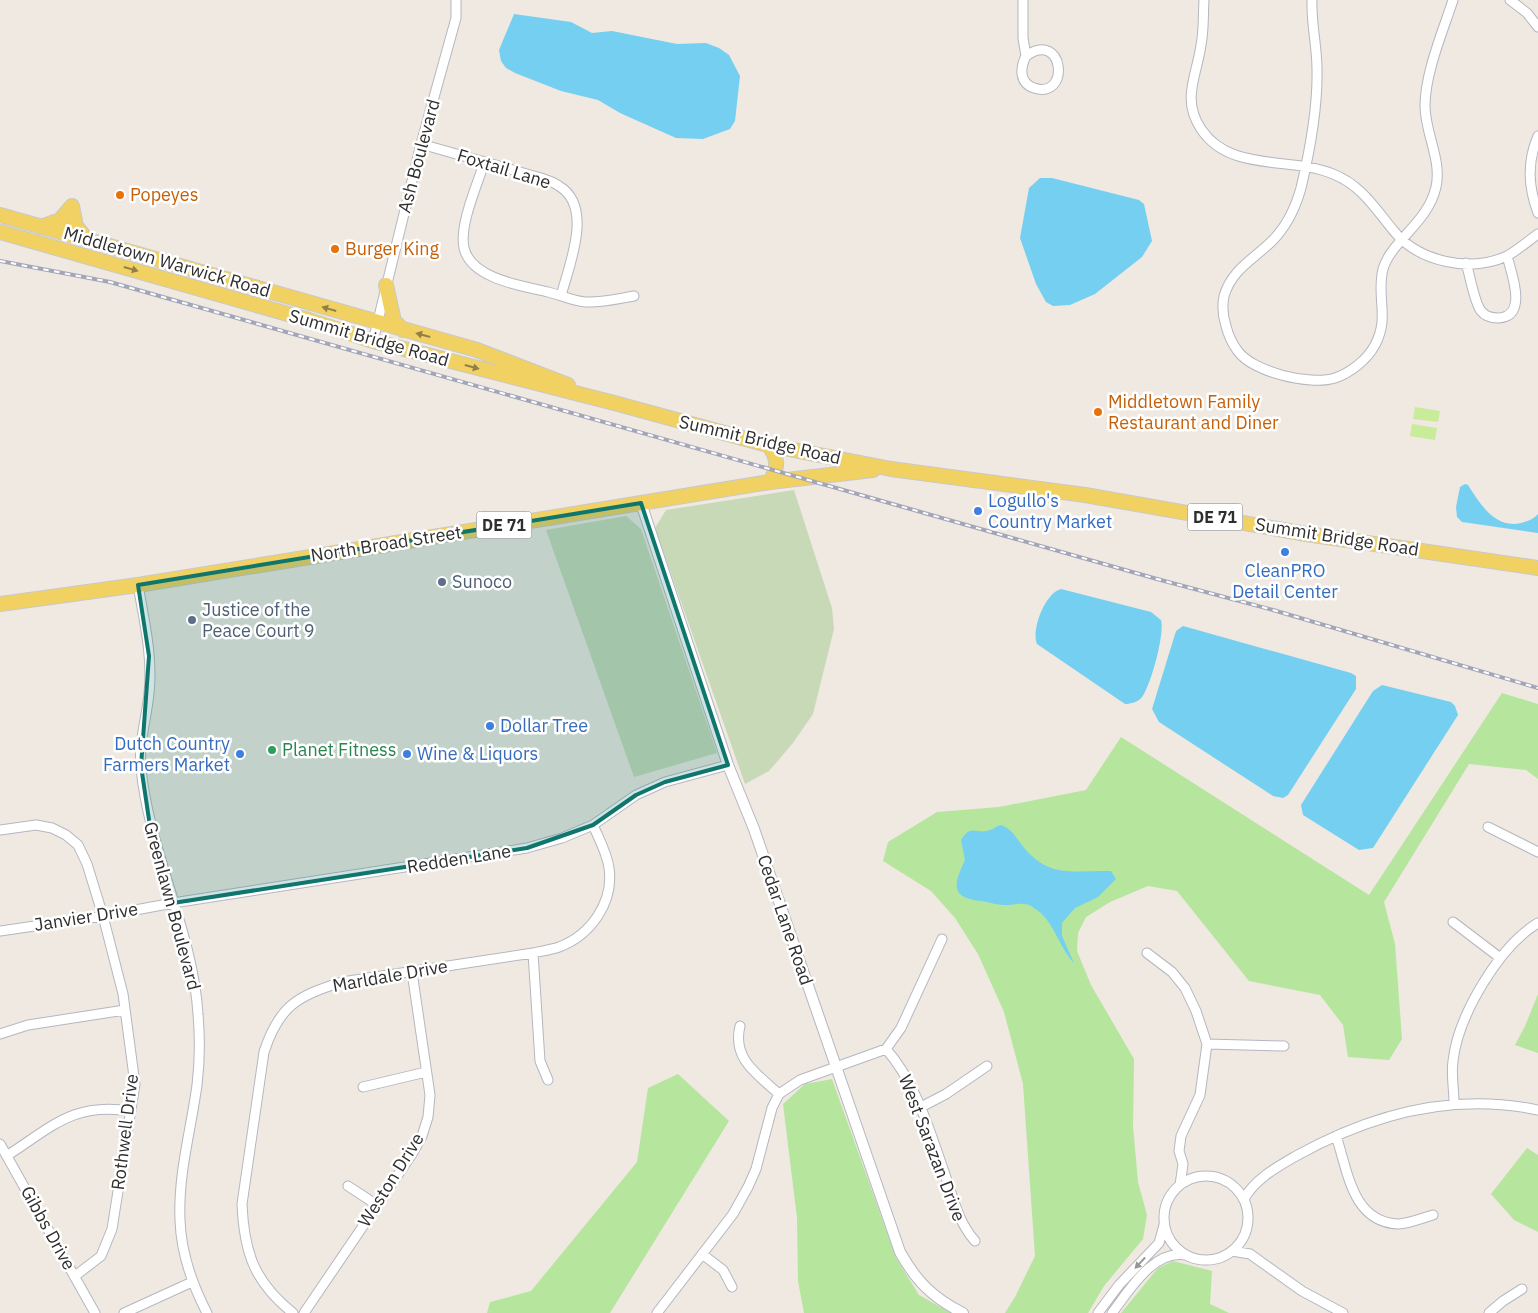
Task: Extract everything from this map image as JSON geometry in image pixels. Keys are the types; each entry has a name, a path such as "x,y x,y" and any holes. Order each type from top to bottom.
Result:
{"main road":[{"path":"40,227 60,220 72,206 76,226 87,240"},
{"name":"Middletown Warwick Road","path":"0,215 477,350 618,404"},
{"name":"Summit Bridge Road","path":"0,232 300,317 373,341 618,404 768,446 891,469 1085,495 1306,534 1538,568"},
{"path":"386,285 394,321 403,330"},
{"path":"768,446 774,452 777,462 774,482"},
{"path":"774,482 784,465 784,449"},
{"name":"North Broad Street","path":"0,604 138,585 774,482 891,469"}],"street":[{"name":"Ash Boulevard","path":"373,341 376,322 421,144 456,18 456,0"},
{"path":"1023,0 1022,38 1026,56 1021,71 1023,78 1029,86 1036,89 1046,88 1056,82 1060,73 1059,65 1054,56 1038,50 1026,56"},
{"path":"1204,0 1202,44 1191,82 1191,100 1194,116 1201,130 1220,148 1232,154 1335,174 1370,199 1403,240 1415,250 1432,258 1466,263 1507,256 1538,234"},
{"path":"1312,0 1317,94 1306,168 1297,203 1273,240 1239,268 1224,298 1223,317 1237,351 1253,364 1271,372 1315,380 1334,378 1350,371 1364,360 1381,333 1384,313 1381,284 1384,267 1428,209 1437,185 1438,173 1427,129 1425,105 1432,69 1452,0"},
{"path":"1510,0 1527,13 1538,28"},
{"path":"1538,136 1533,150 1530,180 1538,213"},
{"name":"Foxtail Lane","path":"421,144 541,178 559,185 574,203 578,226 561,296"},
{"path":"484,163 465,227 464,247 468,258 480,269 498,280 582,302 603,302 634,296"},
{"path":"1466,263 1480,310 1490,317 1503,318 1512,311 1516,301 1507,256"},
{"name":"Cedar Lane Road","path":"642,502 728,765 760,848 900,1252 913,1275 928,1290 946,1304 963,1313"},
{"name":"Greenlawn Boulevard","path":"138,585 150,656 150,692 140,766 152,833 192,973 199,1029 197,1086 179,1202 181,1238 192,1282 206,1313"},
{"name":"Redden Lane","path":"173,903 526,848 562,838 593,825 636,795 665,782 728,765"},
{"name":"Rothwell Drive","path":"0,830 36,825 52,828 66,835 78,845 87,864 103,916 125,1010 135,1084 112,1229 108,1243 101,1256 75,1276"},
{"name":"Marldale Drive","path":"293,1313 276,1300 263,1284 253,1266 243,1224 242,1204 264,1052 272,1028 284,1011 318,990 342,982 533,953 559,948 572,940 588,928 601,912 609,891 609,869 605,852 593,825"},
{"path":"1488,827 1538,852"},
{"name":"Janvier Drive","path":"0,931 103,916 173,903"},
{"path":"1452,922 1499,957"},
{"path":"1454,1103 1453,1062 1458,1034 1499,957 1538,923"},
{"path":"658,1313 733,1214 748,1187 756,1169 772,1108 779,1094 800,1080 886,1049 901,1028 942,939"},
{"path":"533,953 540,1061 548,1080"},
{"path":"1147,953 1172,972 1185,988 1196,1011 1207,1044 1200,1095 1181,1136 1179,1151 1183,1164 1180,1185"},
{"name":"Weston Drive","path":"304,1313 412,1154 422,1136 428,1117 430,1095 412,972"},
{"path":"0,1034 28,1025 125,1010"},
{"path":"740,1026 736,1041 742,1055 752,1070 779,1094"},
{"path":"1207,1044 1241,1043 1284,1046"},
{"name":"West Sarazan Drive","path":"886,1049 900,1064 919,1108 963,1228 975,1241"},
{"path":"919,1108 946,1094 987,1066"},
{"path":"363,1087 426,1072"},
{"path":"1244,1199 1251,1187 1284,1163 1336,1136 1374,1120 1454,1103 1498,1104 1538,1110"},
{"path":"8,1155 75,1112 111,1108 131,1111"},
{"path":"1336,1136 1355,1197 1366,1212 1381,1221 1400,1224 1433,1216"},
{"name":"Gibbs Drive","path":"0,1144 8,1155 95,1313"},
{"path":"1183,1164 1197,1177"},
{"path":"1098,1313 1119,1285 1160,1243 1168,1200 1180,1185 1197,1177 1217,1177 1234,1186 1251,1187"},
{"path":"348,1186 377,1205"},
{"path":"1112,1313 1148,1270 1161,1258 1178,1254 1198,1259 1213,1260 1232,1251 1244,1238 1249,1218 1244,1199 1234,1186"},
{"path":"1165,1222 1170,1240 1186,1255"},
{"path":"1244,1238 1250,1254"},
{"path":"1232,1251 1250,1254 1302,1291 1343,1313"},
{"path":"702,1254 723,1270 732,1287"},
{"path":"124,1313 192,1282"},
{"path":"1490,1313 1503,1301 1522,1289"}],"highlighted area":[{"path":"641,503 728,765 665,782 636,795 593,825 527,848 173,903 151,833 141,766 149,656 138,585"}],"green space":[{"path":"1415,407 1440,411 1438,422 1413,419"},
{"path":"1412,424 1437,428 1435,440 1410,436"},
{"path":"794,490 832,608 834,629 813,714 793,743 769,771 745,784 655,528 666,510"},
{"path":"626,516 641,529 717,753 634,777 546,530"},
{"path":"1502,693 1538,704 1538,779 1526,770 1469,764 1384,902 1395,944 1402,1039 1389,1060 1348,1057 1343,1025 1320,995 1249,981 1177,891 1148,886 1110,902 1086,917 1078,933 1077,951 1091,985 1134,1059 1133,1126 1138,1182 1147,1215 1143,1239 1104,1286 1088,1313 1005,1313 1035,1256 1023,1084 1004,1012 978,954 955,918 931,891 883,861 888,842 937,812 999,807 1086,790 1121,737 1369,895"},
{"path":"1538,994 1538,1053 1515,1045"},
{"path":"678,1074 729,1121 610,1313 487,1313 490,1302 531,1291 637,1162 648,1088"},
{"path":"832,1079 896,1258 919,1295 951,1313 804,1313 798,1281 797,1218 783,1104 805,1084"},
{"path":"1527,1148 1538,1155 1538,1232 1514,1220 1491,1194"},
{"path":"1173,1261 1212,1271 1210,1304 1229,1313 1121,1313 1158,1268"}],"water":[{"path":"514,14 571,22 592,33 612,31 677,44 706,43 719,48 729,55 740,76 735,121 730,129 703,139 676,138 620,113 598,100 561,91 515,73 506,68 501,61 499,50"},
{"path":"1040,178 1052,178 1139,200 1144,204 1152,241 1142,257 1095,294 1070,305 1053,306 1046,302 1036,284 1020,238 1029,188"},
{"path":"1465,484 1468,485 1489,513 1503,522 1521,523 1531,520 1538,514 1538,533 1462,522 1457,517 1456,507 1460,487"},
{"path":"1061,589 1151,612 1161,620 1161,636 1156,659 1146,691 1138,700 1125,704 1037,644 1036,630 1041,613 1050,597"},
{"path":"1183,626 1356,676 1356,689 1288,795 1283,798 1273,796 1159,722 1152,709 1176,631"},
{"path":"1382,685 1451,702 1455,706 1458,715 1373,848 1359,850 1303,815 1301,805 1373,691"},
{"path":"1001,825 1012,832 1025,849 1044,865 1054,869 1075,872 1111,871 1116,879 1098,897 1075,908 1062,923 1062,936 1074,963 1046,919 1031,906 1023,904 999,905 964,897 959,893 957,888 958,876 965,860 961,840 968,832 991,830"}],"railway":[{"path":"0,261 110,282 1157,579 1273,610 1538,688"}],"place":[{"name":"Popeyes","path":"120,195"},
{"name":"Burger King","path":"335,249"},
{"name":"Middletown Family Restaurant and Diner","path":"1098,412"},
{"name":"Logullo's Country Market","path":"978,511"},
{"name":"CleanPRO Detail Center","path":"1285,552"},
{"name":"Sunoco","path":"442,582"},
{"name":"Justice of the Peace Court 9","path":"192,620"},
{"name":"Dollar Tree","path":"490,726"},
{"name":"Planet Fitness","path":"272,750"},
{"name":"Dutch Country Farmers Market","path":"240,754"},
{"name":"Wine & Liquors","path":"407,754"}]}
